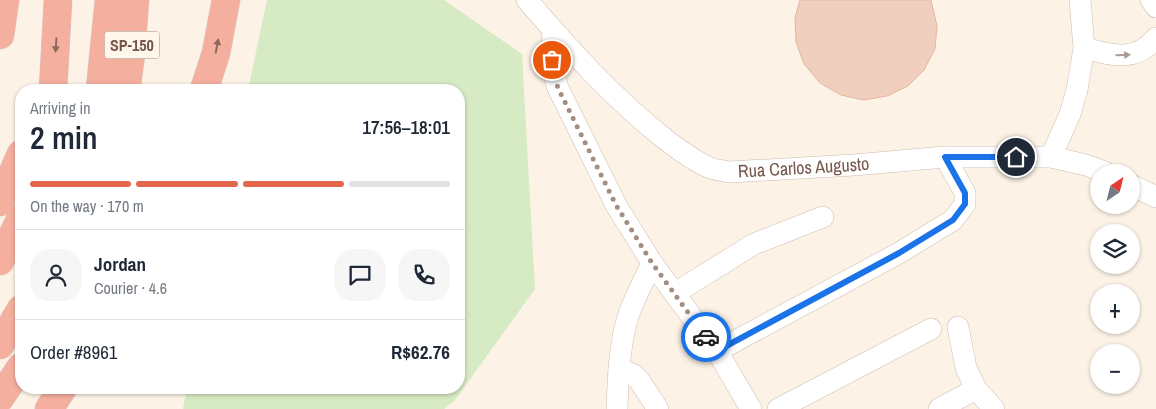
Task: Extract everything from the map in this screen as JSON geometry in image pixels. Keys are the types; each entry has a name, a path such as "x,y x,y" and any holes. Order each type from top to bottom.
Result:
{"highway":[{"path":"0,35 5,0"},
{"path":"53,84 58,0"},
{"name":"SP-150","path":"101,84 109,0"},
{"name":"SP-150","path":"127,84 135,0"},
{"path":"206,84 216,53 226,0"},
{"path":"0,202 15,168"},
{"path":"0,261 15,230"},
{"path":"0,345 15,319"},
{"path":"0,398 15,376"},
{"path":"49,409 59,394"}],"street":[{"name":"Rua Carlos Augusto","path":"527,0 553,30 650,127 688,156 708,168 729,172 854,165 945,157 1051,157 1090,166"},
{"path":"1051,157 1070,114 1077,90 1084,48 1080,0"},
{"path":"1151,0 1156,7"},
{"path":"553,30 553,73 558,88 616,205 652,263 717,351 751,409"},
{"path":"1084,48 1111,55 1129,55 1143,49 1156,38"},
{"path":"717,351 899,253 953,220 965,204 965,193 945,157"},
{"path":"1140,190 1156,198"},
{"path":"675,293 754,244 823,217"},
{"path":"617,409 619,369 626,325 631,308 652,263"},
{"path":"958,327 966,368 976,389 994,409"},
{"path":"778,409 931,329"},
{"path":"619,369 634,375 639,380 658,409"},
{"path":"939,409 976,389"}],"green space":[{"path":"267,0 444,0 522,54 535,289 465,386 465,84 249,84"},
{"path":"186,394 459,394 444,409 183,409"}],"building":[{"path":"800,0 931,0 937,26 935,49 924,70 908,86 887,96 864,100 841,95 820,83 804,64 796,42 795,18"}],"way so far":[{"path":"552,60 553,73 558,88 616,205 652,263 706,337"}],"route":[{"path":"706,337 717,351 899,253 953,220 965,204 965,193 945,157 1016,157"}]}
